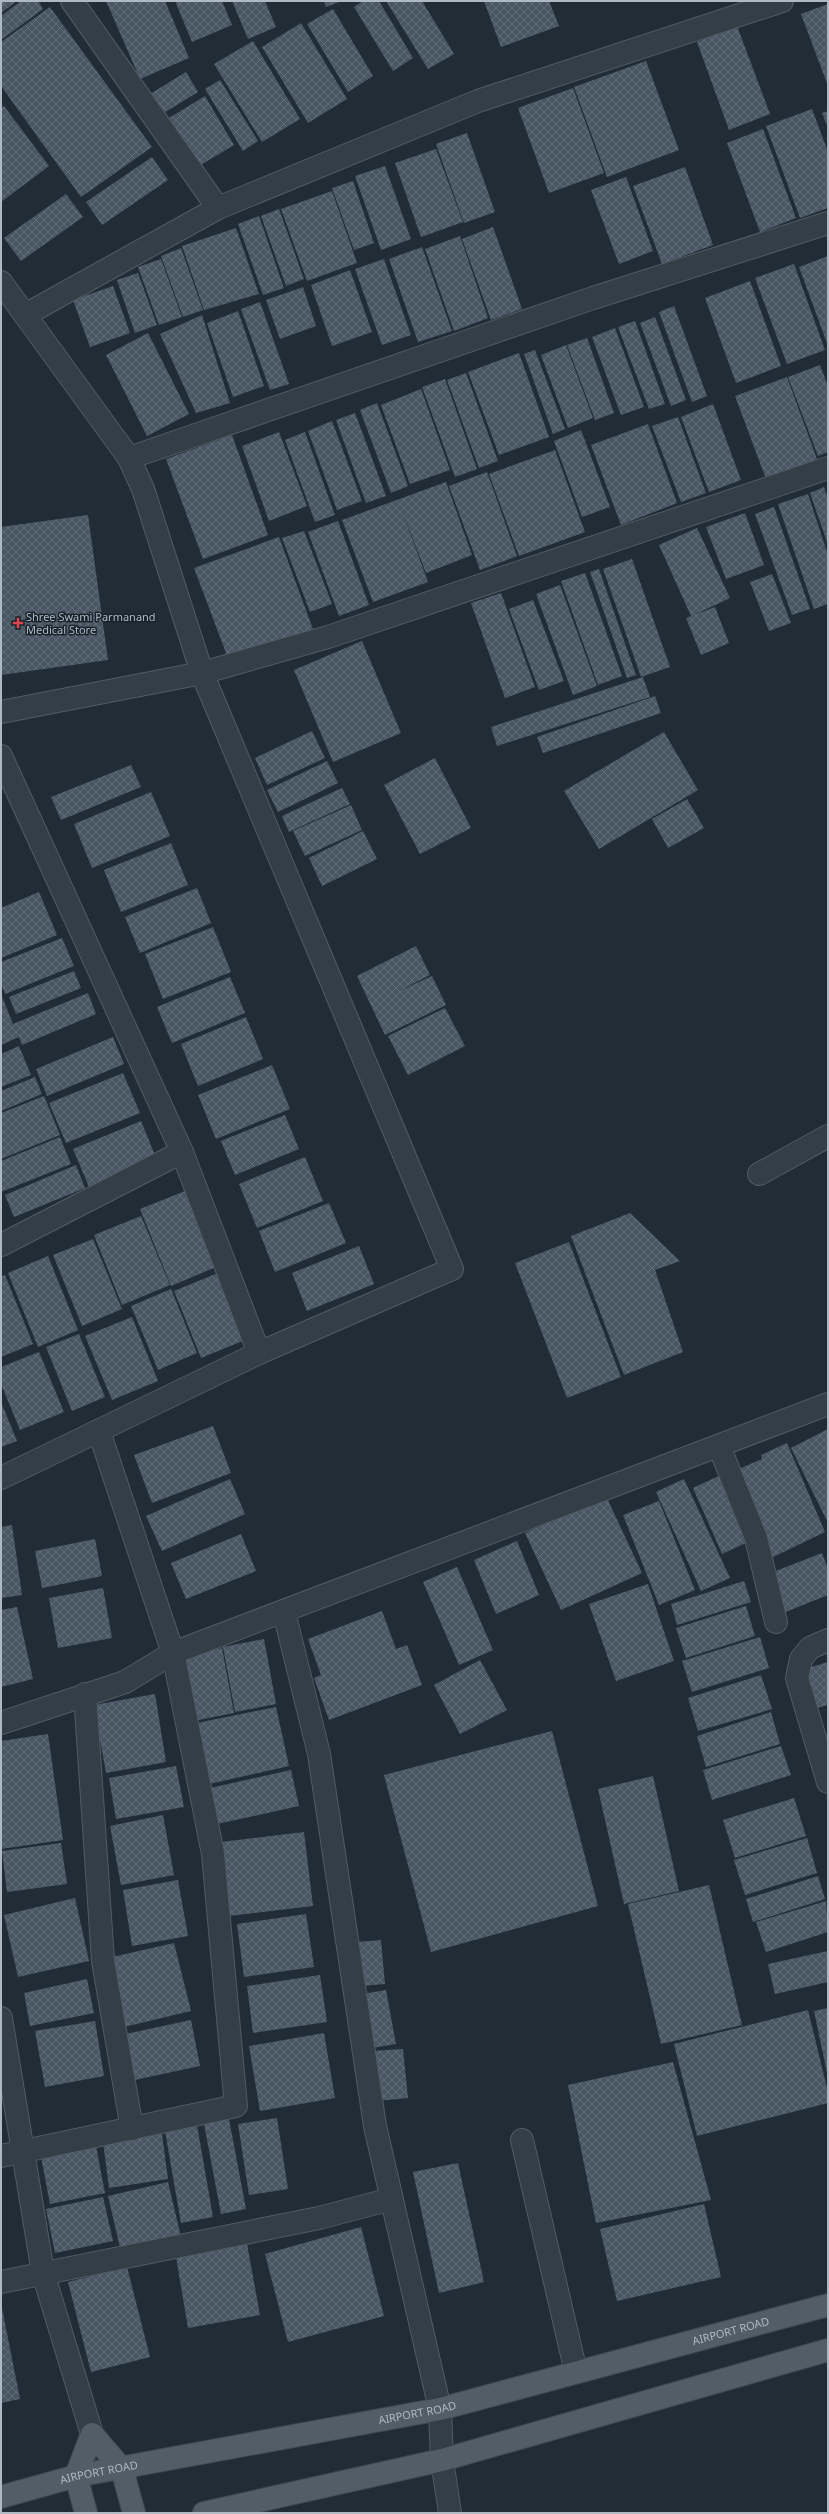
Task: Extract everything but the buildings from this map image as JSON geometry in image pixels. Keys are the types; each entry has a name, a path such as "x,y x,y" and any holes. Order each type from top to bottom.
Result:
{"main road":[{"name":"AIRPORT ROAD","path":"1,2497 76,2476 122,2469 440,2409 828,2305"},
{"path":"204,2513 253,2508 442,2460 828,2350"},
{"path":"86,2513 76,2476 92,2434 122,2469 134,2513"}],"street":[{"path":"70,1 218,208"},
{"path":"25,315 218,208 478,101 782,1"},
{"path":"129,458 593,298 828,223"},
{"path":"1,282 129,458 143,489 202,673 452,1269 259,1353 1,1478"},
{"path":"1,712 202,673 328,638 828,468"},
{"path":"1,756 182,1152 259,1353"},
{"path":"759,1174 828,1136"},
{"path":"1,1245 182,1152"},
{"path":"1,1723 125,1682 173,1653 828,1404"},
{"path":"11,2154 236,2106 213,1854 173,1653 99,1431"},
{"path":"719,1446 756,1538 776,1622"},
{"path":"284,1612 319,1754 375,2126 440,2409 442,2460 450,2513"},
{"path":"828,1640 810,1648 801,1660 797,1678 828,1782"},
{"path":"85,1694 103,1961 132,2129"},
{"path":"1,2018 11,2154 43,2273 92,2434"},
{"path":"522,2140 576,2372"},
{"path":"1,2282 318,2218 391,2199"}],"place":[{"name":"Shree Swami Parmanand Medical Store","path":"18,623"}]}
